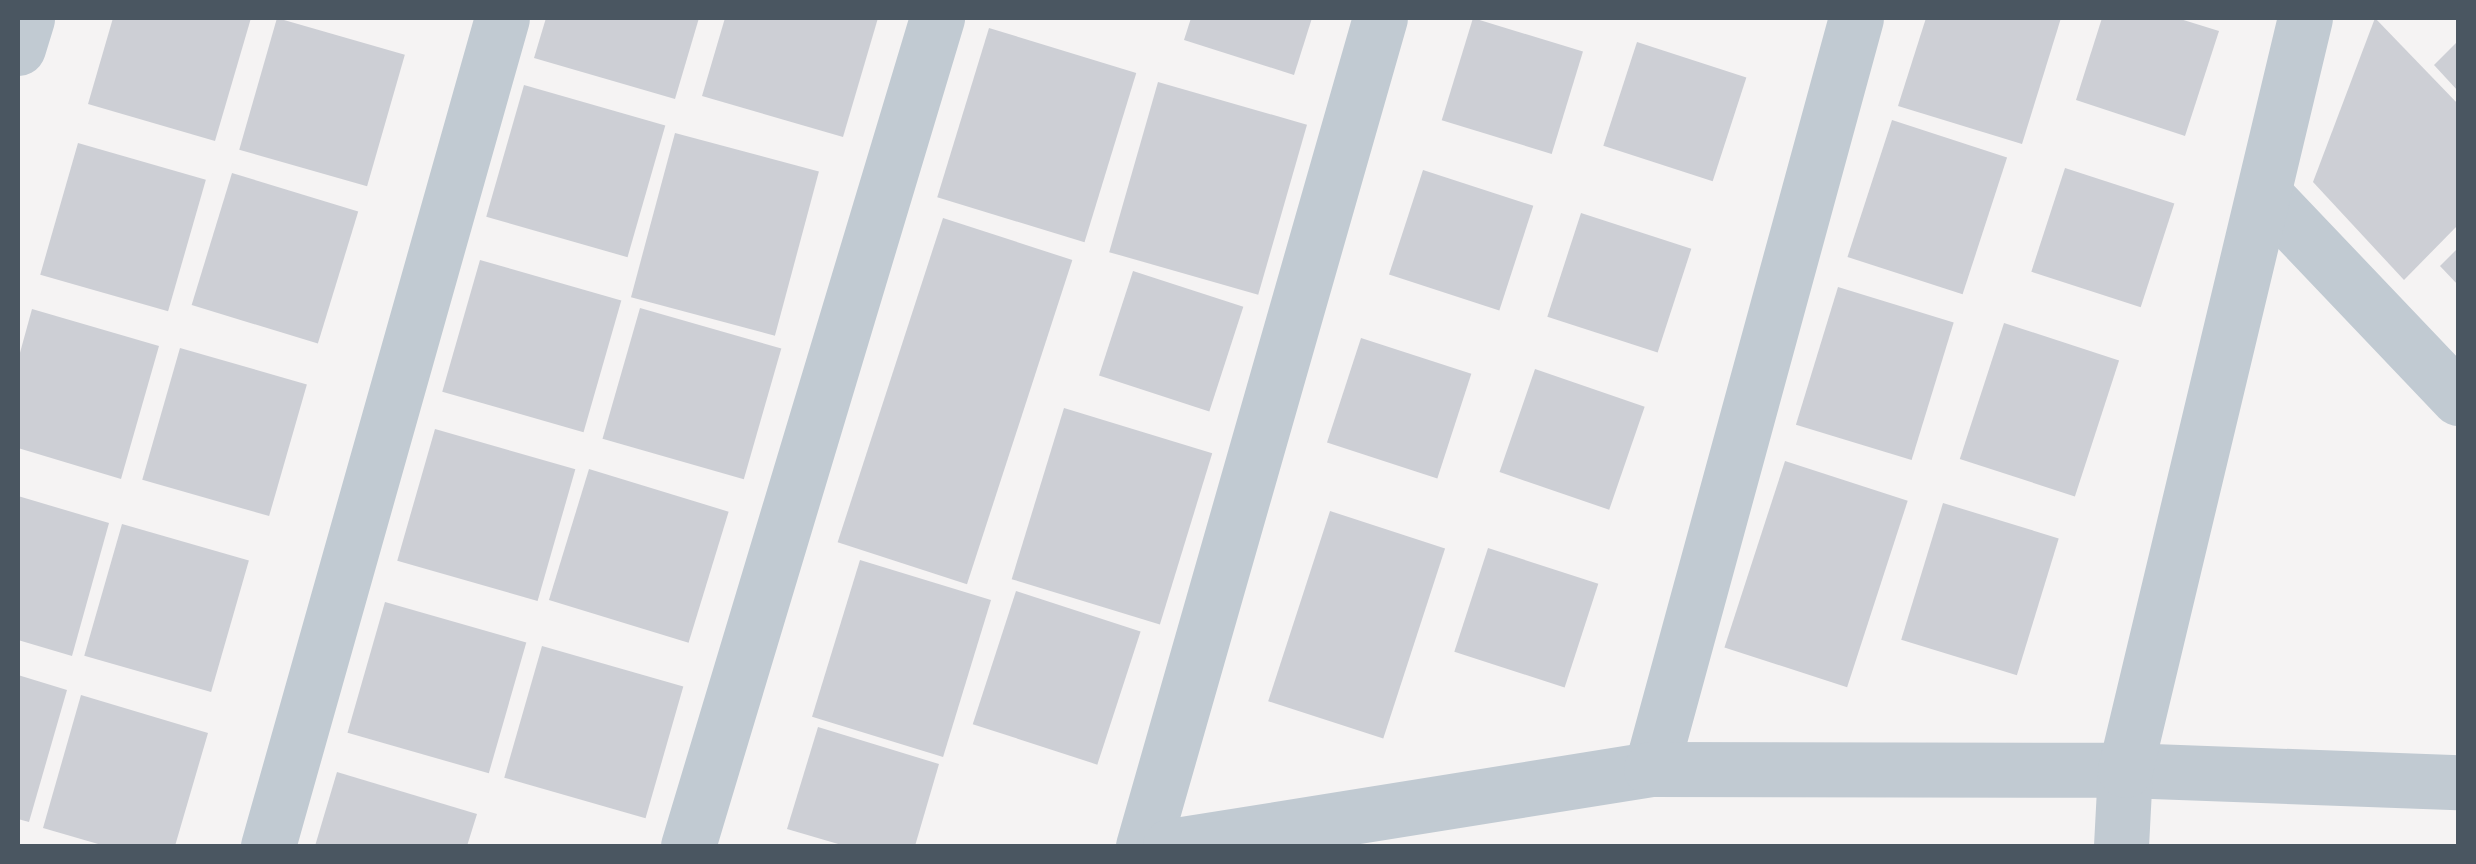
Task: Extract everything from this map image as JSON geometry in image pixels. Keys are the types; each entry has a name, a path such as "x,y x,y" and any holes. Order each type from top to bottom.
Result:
{"street":[{"path":"18,48 27,18"},
{"path":"268,846 502,18"},
{"path":"688,846 937,18"},
{"path":"1143,846 1380,18"},
{"path":"1651,769 1856,18"},
{"path":"2120,846 2125,770 2305,18"},
{"path":"2264,194 2458,398"},
{"path":"1170,846 1651,769 2125,770 2458,782"}],"building":[{"path":"113,18 251,18 215,141 88,104"},
{"path":"277,18 405,55 367,186 239,150"},
{"path":"546,18 699,18 675,99 534,58"},
{"path":"725,18 878,18 843,137 702,96"},
{"path":"1191,18 1312,18 1294,75 1184,40"},
{"path":"1473,18 1583,52 1552,154 1442,120"},
{"path":"1926,18 2061,18 2022,144 1898,106"},
{"path":"2102,18 2177,18 2219,31 2185,136 2076,100"},
{"path":"2375,18 2458,104 2458,225 2404,280 2313,182"},
{"path":"989,28 1136,73 1085,242 937,197"},
{"path":"2458,41 2458,91 2434,65"},
{"path":"1637,42 1746,78 1713,181 1603,146"},
{"path":"1158,82 1307,125 1258,295 1109,252"},
{"path":"524,85 665,126 628,257 486,217"},
{"path":"1892,120 2007,157 1963,294 1848,257"},
{"path":"675,133 819,172 775,336 631,297"},
{"path":"78,143 206,180 168,311 40,275"},
{"path":"2065,168 2174,204 2141,307 2031,272"},
{"path":"1423,170 1533,206 1499,310 1389,275"},
{"path":"232,173 358,212 318,344 192,305"},
{"path":"1581,213 1691,249 1658,353 1547,317"},
{"path":"943,218 1072,260 967,584 838,542"},
{"path":"2458,248 2458,285 2440,266"},
{"path":"480,260 621,301 584,432 442,392"},
{"path":"1133,271 1243,307 1209,411 1099,376"},
{"path":"1838,287 1954,322 1912,460 1796,425"},
{"path":"640,308 781,349 744,479 603,439"},
{"path":"32,309 159,346 121,479 18,448 18,360"},
{"path":"2004,323 2119,360 2075,496 1960,459"},
{"path":"1361,338 1471,374 1437,478 1327,443"},
{"path":"180,348 307,384 269,516 142,480"},
{"path":"1535,369 1645,407 1609,510 1500,472"},
{"path":"1064,408 1212,453 1160,624 1012,579"},
{"path":"435,429 575,469 538,601 397,561"},
{"path":"1785,461 1908,501 1847,687 1724,647"},
{"path":"589,469 729,512 689,643 549,600"},
{"path":"18,496 109,523 72,656 18,640"},
{"path":"1943,503 2059,538 2017,675 1901,640"},
{"path":"1330,511 1445,548 1383,739 1268,701"},
{"path":"122,524 249,560 211,692 84,656"},
{"path":"1488,548 1598,584 1565,688 1454,652"},
{"path":"860,560 991,600 943,757 812,717"},
{"path":"1016,591 1141,631 1097,765 973,724"},
{"path":"385,602 526,643 489,773 348,733"},
{"path":"542,646 683,687 646,818 504,778"},
{"path":"18,675 67,690 29,822 18,819"},
{"path":"81,695 208,733 175,846 105,846 43,828"},
{"path":"818,727 939,764 915,846 845,846 787,829"},
{"path":"337,772 477,814 467,846 315,846"}]}
